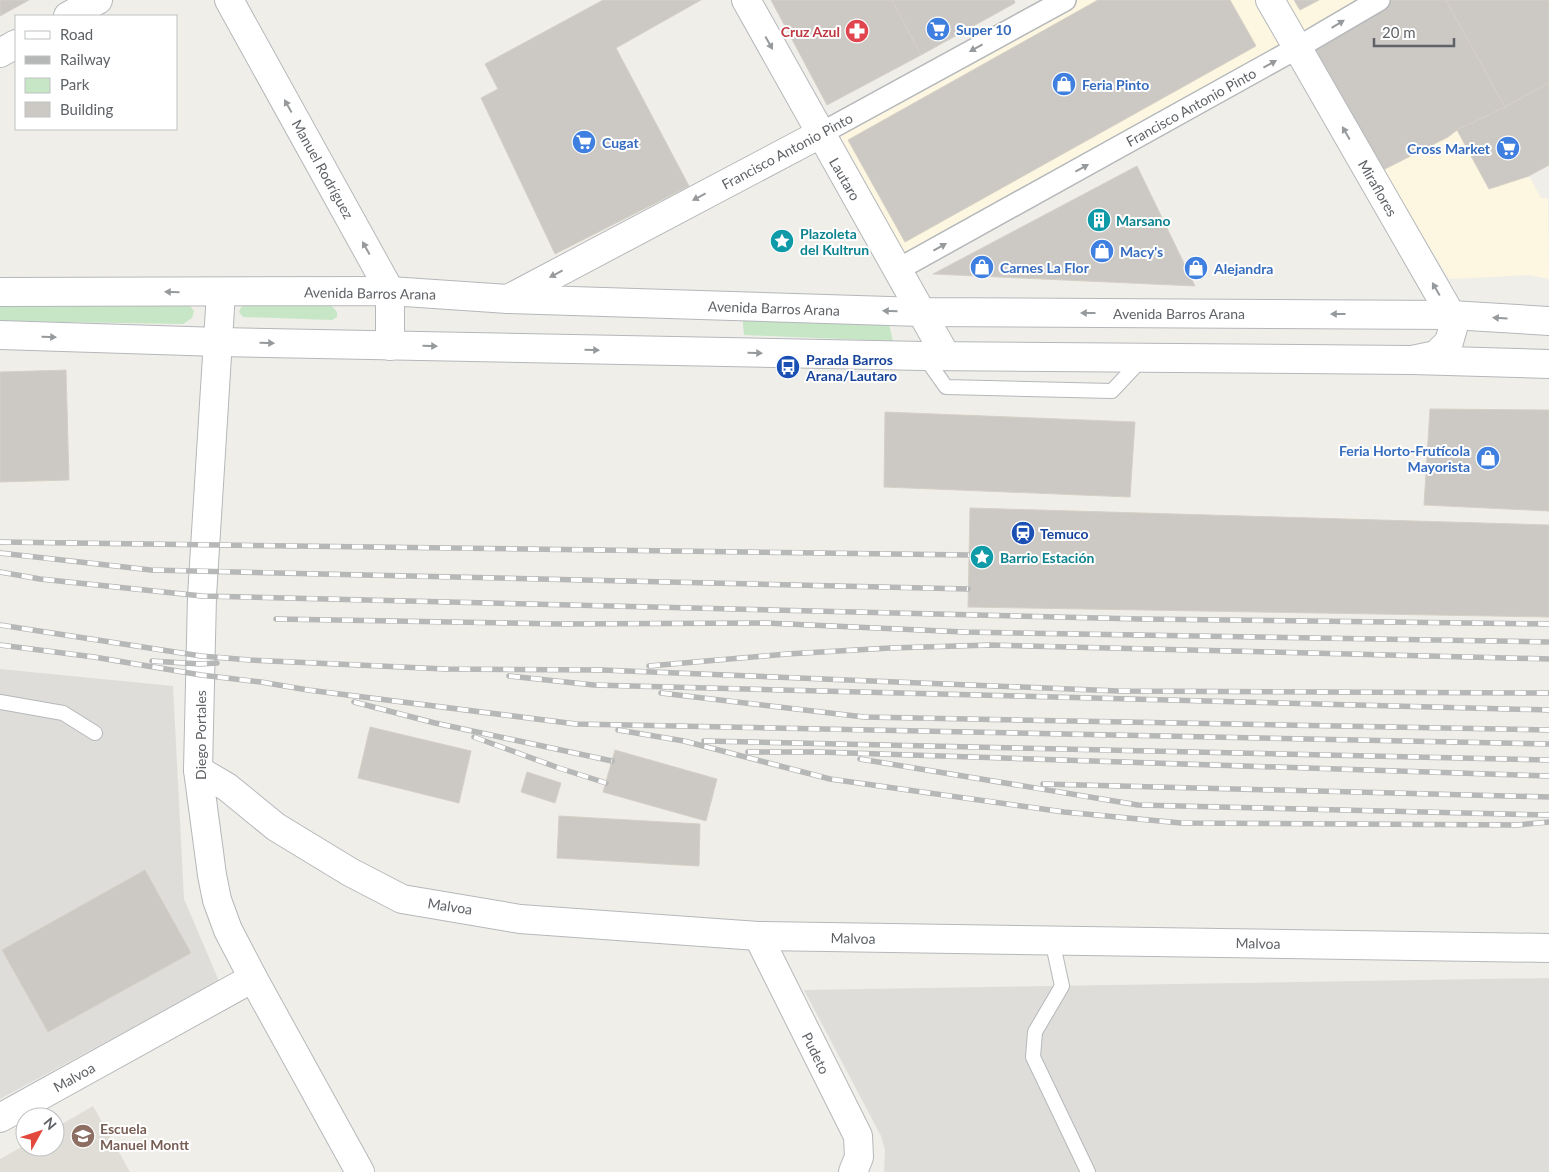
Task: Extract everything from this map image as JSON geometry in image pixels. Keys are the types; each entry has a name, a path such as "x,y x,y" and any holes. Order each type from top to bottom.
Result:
{"street":[{"path":"70,15 98,0"},
{"name":"Manuel Rodríguez","path":"229,0 390,291 390,346"},
{"name":"Lautaro","path":"746,0 921,312 935,356"},
{"name":"Francisco Antonio Pinto","path":"508,299 820,134 1065,0"},
{"name":"Miraflores","path":"1270,0 1451,315"},
{"name":"Francisco Antonio Pinto","path":"897,270 1297,48 1379,0"},
{"path":"0,53 15,45"},
{"name":"Avenida Barros Arana","path":"0,292 390,291 508,299 921,312 1451,315 1549,322"},
{"name":"Diego Portales","path":"221,292 202,596 198,770 212,875 217,900 228,930 252,978 360,1172"},
{"path":"1412,360 1436,355 1449,342 1454,328 1451,315"},
{"path":"0,335 390,346 935,356 1412,360 1549,364"},
{"name":"Malvoa","path":"198,770 227,787 276,827 350,872 402,899 520,919 758,936 1549,948"},
{"name":"Pudeto","path":"758,936 858,1136 858,1157 853,1172"},
{"name":"Malvoa","path":"0,1118 252,978"}],"lane":[{"path":"0,702 63,714 95,733"},
{"path":"1052,940 1062,986 1035,1032 1032,1057 1088,1172"}],"shaded area":[{"name":"Feria Pinto","path":"1068,0 1366,0 905,254 836,128"},
{"path":"1457,130 1489,189 1529,176 1541,198 1548,198 1549,279 1529,275 1449,279 1383,170 1448,137"},
{"path":"0,669 173,686 184,899 219,981 0,1099"},
{"path":"1549,978 1549,1172 884,1172 885,1150 881,1136 804,990"},
{"name":"Escuela Manuel Montt","path":"93,1106 130,1172 0,1172 0,1159 15,1151 15,1157 65,1157 65,1122"}],"green space":[{"path":"0,301 186,301 194,311 192,318 183,324 0,321"},
{"path":"249,304 331,305 337,312 337,317 332,320 243,317 239,312 241,307"},
{"path":"742,314 888,320 893,341 744,335"}],"building":[{"path":"0,0 29,0 0,16"},
{"name":"Cugat","path":"603,0 701,0 616,48 689,186 555,254 481,98 498,89 485,64"},
{"path":"771,0 892,0 921,55 827,105"},
{"name":"Super 10","path":"892,0 1014,0 1015,3 921,55"},
{"name":"Feria Pinto","path":"1098,0 1230,0 1256,46 905,242 848,140"},
{"path":"1294,0 1319,0 1300,10"},
{"path":"1389,0 1446,0 1505,107 1457,130 1448,137 1383,170 1312,44"},
{"path":"1446,0 1549,0 1549,83 1505,107"},
{"name":"Cross Market","path":"1549,83 1549,165 1529,176 1489,189 1457,130"},
{"name":"Marsano","path":"1137,166 1195,286 933,274"},
{"path":"66,370 69,480 0,482 0,372"},
{"name":"Feria Horto-Frutícola Mayorista","path":"1430,409 1549,410 1549,511 1424,505"},
{"path":"885,412 1135,422 1130,497 884,487"},
{"path":"970,508 1549,525 1549,617 968,607"},
{"path":"370,727 471,751 459,803 358,778"},
{"path":"615,750 717,779 706,821 603,792"},
{"path":"527,772 561,783 555,803 521,792"},
{"path":"559,816 700,824 699,866 557,858"},
{"path":"145,870 191,953 48,1032 2,950"}],"railway":[{"path":"0,542 969,555"},
{"path":"0,553 151,570 968,589"},
{"path":"0,572 40,579 202,596 1139,619 1549,624"},
{"path":"276,619 560,624 766,623 964,632 1549,642"},
{"path":"0,625 201,656 445,669 602,670 1118,691 1549,693"},
{"path":"0,645 94,657 308,690 576,724 1549,744"},
{"path":"649,666 787,654 991,645 1549,659"},
{"path":"152,661 200,664 217,663"},
{"path":"509,676 594,685 1549,710"},
{"path":"661,693 864,717 1549,730"},
{"path":"354,702 435,723 612,761"},
{"path":"618,730 684,741 830,779 1064,812 1181,823 1517,825 1549,822"},
{"path":"474,737 606,783"},
{"path":"704,741 1549,760"},
{"path":"748,752 819,752 1549,776"},
{"path":"860,759 1138,805 1549,815"},
{"path":"1043,784 1549,797"}],"place":[{"name":"Super 10","path":"938,29"},
{"name":"Cruz Azul","path":"857,31"},
{"name":"Feria Pinto","path":"1064,84"},
{"name":"Cugat","path":"584,142"},
{"name":"Cross Market","path":"1508,148"},
{"name":"Marsano","path":"1099,220"},
{"name":"Plazoleta del Kultrun","path":"782,241"},
{"name":"Macy's","path":"1102,251"},
{"name":"Carnes La Flor","path":"982,267"},
{"name":"Alejandra","path":"1196,268"},
{"name":"Parada Barros Arana/Lautaro","path":"788,367"},
{"name":"Feria Horto-Frutícola Mayorista","path":"1488,458"},
{"name":"Temuco","path":"1023,533"},
{"name":"Barrio Estación","path":"982,557"},
{"name":"Escuela Manuel Montt","path":"83,1136"}]}
